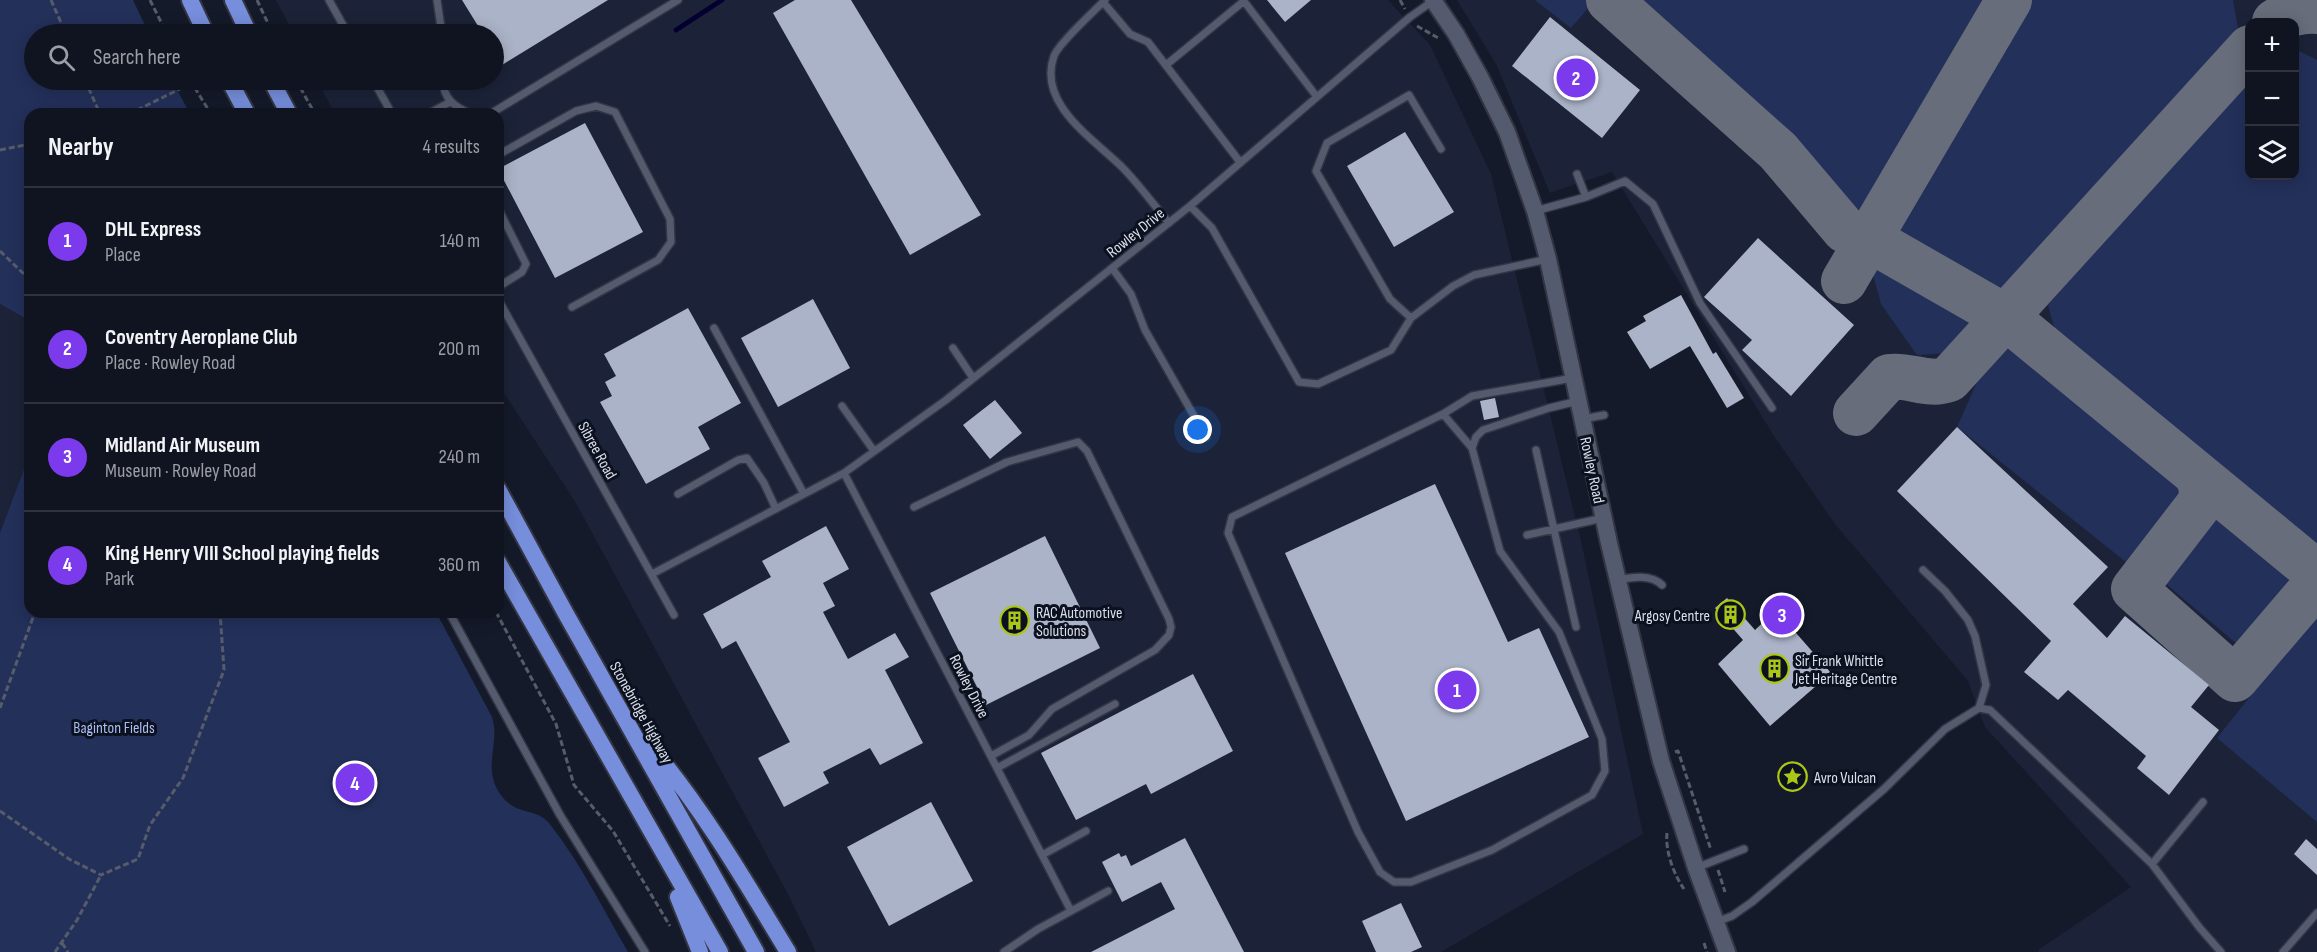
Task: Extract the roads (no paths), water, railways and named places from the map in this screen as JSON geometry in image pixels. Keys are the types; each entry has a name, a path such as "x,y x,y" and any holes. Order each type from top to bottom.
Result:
{"highway":[{"path":"190,0 201,24"},
{"path":"233,0 244,24"},
{"path":"234,90 244,108"},
{"path":"276,90 286,108"},
{"name":"Stonebridge Highway","path":"504,500 756,952"},
{"path":"504,573 720,952"},
{"path":"622,714 671,771 746,882 788,952"},
{"path":"657,842 700,952"}],"street":[{"name":"Rowley Road","path":"1433,0 1456,34 1494,105 1507,132 1535,211 1548,259 1617,580 1661,761 1696,868 1727,952"}],"lane":[{"path":"330,0 343,24"},
{"path":"438,0 441,24"},
{"path":"500,108 678,0"},
{"name":"Rowley Drive","path":"652,574 844,473 874,451 973,378 1190,206 1410,17 1433,0"},
{"path":"1168,223 1123,168 1089,137 1061,106 1052,90 1050,71 1055,53 1104,1 1130,34 1148,42 1240,162"},
{"path":"1166,65 1244,1 1317,97"},
{"path":"379,90 389,108"},
{"path":"445,90 450,102 457,108"},
{"path":"1411,318 1390,300 1316,171 1327,143 1409,95 1441,149"},
{"path":"439,108 450,102"},
{"path":"504,152 576,111 596,106 615,112 670,219 671,242 658,260 572,307"},
{"path":"1577,174 1586,197"},
{"path":"1535,211 1586,197 1625,181 1653,204 1700,303 1772,408"},
{"path":"1190,206 1212,228 1299,382 1318,384 1391,350 1411,318 1453,286 1474,275 1548,259"},
{"path":"504,220 526,264 522,272 504,283"},
{"path":"1112,268 1131,294 1145,330 1206,437"},
{"name":"Sibree Road","path":"504,310 675,615"},
{"path":"714,328 804,494"},
{"path":"953,348 973,378"},
{"path":"1443,414 1472,448 1500,551 1559,632 1602,739 1605,771 1593,795 1492,850 1411,882 1394,882 1380,872 1358,832 1228,533 1232,517 1443,414 1472,396 1574,378"},
{"path":"1472,448 1476,437 1484,430 1549,408 1579,401"},
{"path":"842,406 874,451"},
{"path":"1582,419 1604,415"},
{"path":"914,507 1007,462 1078,442 1087,451 1169,619 1171,627 1169,635 1155,650 1052,709 1029,735 991,756"},
{"path":"1536,450 1576,627"},
{"path":"678,494 738,460 747,458 764,483 776,509"},
{"name":"Rowley Drive","path":"844,473 1071,911"},
{"path":"1527,535 1603,518"},
{"path":"1716,922 1732,916 1752,902 1884,789 1946,729 1979,708 1986,685 1976,636 1968,620 1945,591 1923,570"},
{"path":"1617,580 1635,577 1656,579 1662,585"},
{"path":"452,618 560,815 645,952"},
{"path":"997,768 1115,704"},
{"path":"1979,708 1990,710 2007,725 2152,864 2199,927 2221,952"},
{"path":"2152,864 2203,802"},
{"path":"1042,855 1086,831"},
{"path":"1696,868 1744,849"},
{"path":"1004,952 1038,929 1108,891"},
{"path":"2283,952 2317,913"}],"waterway":[{"path":"676,30 722,0"}],"place":[{"name":"Coventry Aeroplane Club","path":"1576,78"},
{"name":"Argosy Centre","path":"1731,615"},
{"name":"Midland Air Museum","path":"1782,615"},
{"name":"RAC Automotive Solutions","path":"1015,621"},
{"name":"Sir Frank Whittle Jet Heritage Centre","path":"1774,669"},
{"name":"DHL Express","path":"1457,690"},
{"name":"Avro Vulcan","path":"1793,777"},
{"name":"King Henry VIII School playing fields","path":"355,783"}],"park label":[{"name":"Baginton Fields","path":"114,727"}]}
